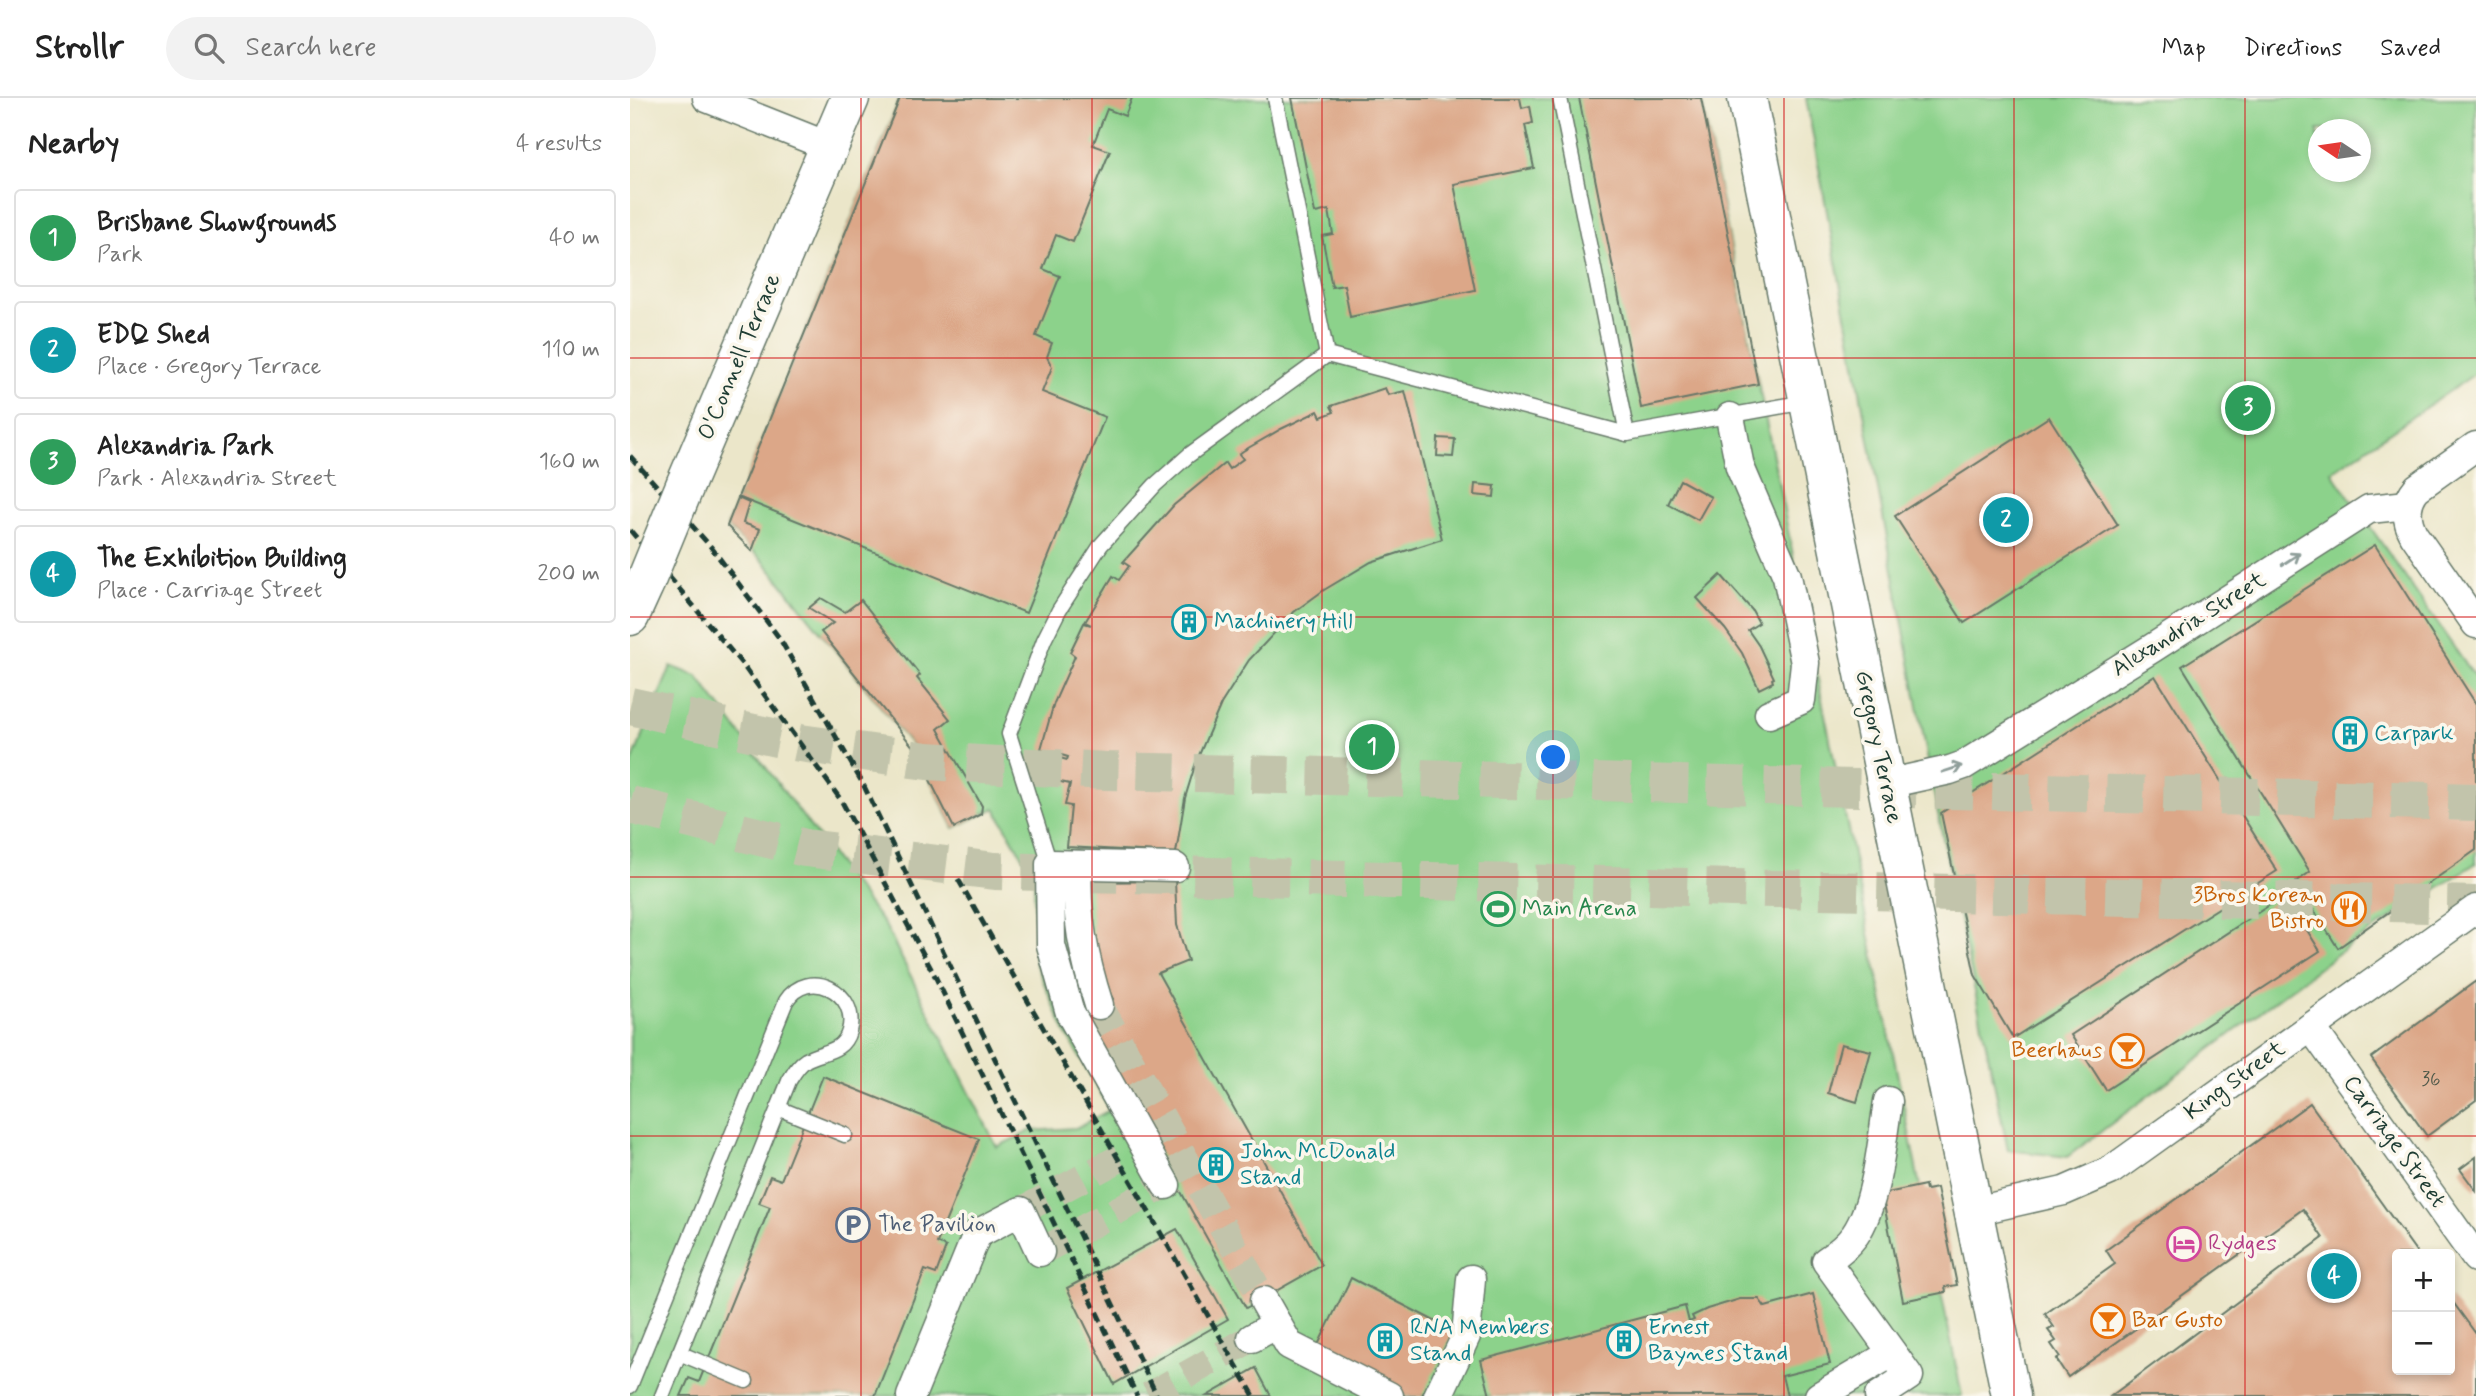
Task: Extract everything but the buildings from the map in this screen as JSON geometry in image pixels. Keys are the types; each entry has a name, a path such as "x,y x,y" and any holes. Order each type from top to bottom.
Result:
{"main road":[{"name":"O'Connell Terrace","path":"636,596 850,98"},
{"name":"Gregory Terrace","path":"1747,98 2011,1396"}],"street":[{"path":"707,98 830,147"},
{"path":"1730,417 1740,467 1787,576 1805,663 1801,700 1769,714"},
{"path":"2476,446 2412,493 2407,519 2414,535 2476,624"},
{"name":"Alexandria Street","path":"1886,784 1950,771 1964,765 2369,509 2408,505"},
{"path":"1166,1185 1070,1013 1051,945 1051,864 1175,867"},
{"path":"1078,865 1077,910 1080,939 1099,1005"},
{"name":"King Street","path":"1975,1211 2064,1191 2095,1179 2476,909"},
{"name":"Carriage Street","path":"2311,1027 2476,1258"},
{"path":"1879,1396 1909,1376 1826,1261 1844,1248 1863,1220 1878,1168 1888,1101"},
{"path":"911,1396 977,1234 1021,1211 1040,1252"},
{"path":"1438,1396 1465,1336 1471,1279"},
{"path":"1252,1338 1270,1313 1289,1345 1389,1396"},
{"path":"1819,1396 1892,1353"}],"lane":[{"path":"1275,98 1327,355"},
{"path":"1560,98 1627,434"},
{"path":"1327,355 1627,434 1807,402"},
{"path":"1051,864 1009,734 1044,640 1059,610 1101,545 1155,485 1189,454 1327,355"},
{"path":"630,1386 786,1001 791,993 800,987 820,984 830,986 838,992 849,1009 849,1032 831,1052 804,1061 789,1081 662,1396"},
{"path":"778,1108 845,1135"},
{"path":"679,1353 746,1381"}],"green space":[{"path":"900,98 1701,98 1962,1396 630,1396 630,767 671,666 697,676 886,927 997,1147 1030,1131 1076,1128 1110,1110 1066,1033 1035,963 1034,877 995,808 954,828 914,748 765,563 727,526"},
{"path":"1806,98 2476,98 2476,373 2332,472 2476,679 2476,863 2344,949 2067,1157 2008,1150 1936,804"}],"tunnel":[{"path":"630,706 800,743 927,761 1106,771 2476,802"},
{"path":"630,805 805,848 995,871 2476,905"},
{"path":"1099,1005 1264,1301"},
{"path":"1021,1211 1163,1135"},
{"path":"1040,1252 1185,1174"},
{"path":"1149,1396 1252,1338"}],"railway":[{"path":"630,456 711,547 780,639 863,784 1157,1396"},
{"path":"630,530 742,664 841,800 936,978 1137,1396"},
{"path":"958,879 1254,1396"}],"place":[{"name":"Alexandria Park","path":"2248,408"},
{"name":"EDQ Shed","path":"2006,520"},
{"name":"Machinery Hill","path":"1189,622"},
{"name":"Carpark","path":"2350,734"},
{"name":"Brisbane Showgrounds","path":"1372,747"},
{"name":"Main Arena","path":"1498,909"},
{"name":"3Bros Korean Bistro","path":"2349,909"},
{"name":"Beerhaus","path":"2127,1051"},
{"name":"John McDonald Stand","path":"1216,1165"},
{"name":"The Pavilion","path":"853,1225"},
{"name":"Rydges","path":"2184,1244"},
{"name":"The Exhibition Building","path":"2334,1276"},
{"name":"Bar Gusto","path":"2108,1321"},
{"name":"RNA Members Stand","path":"1385,1341"},
{"name":"Ernest Baynes Stand","path":"1624,1341"}]}
